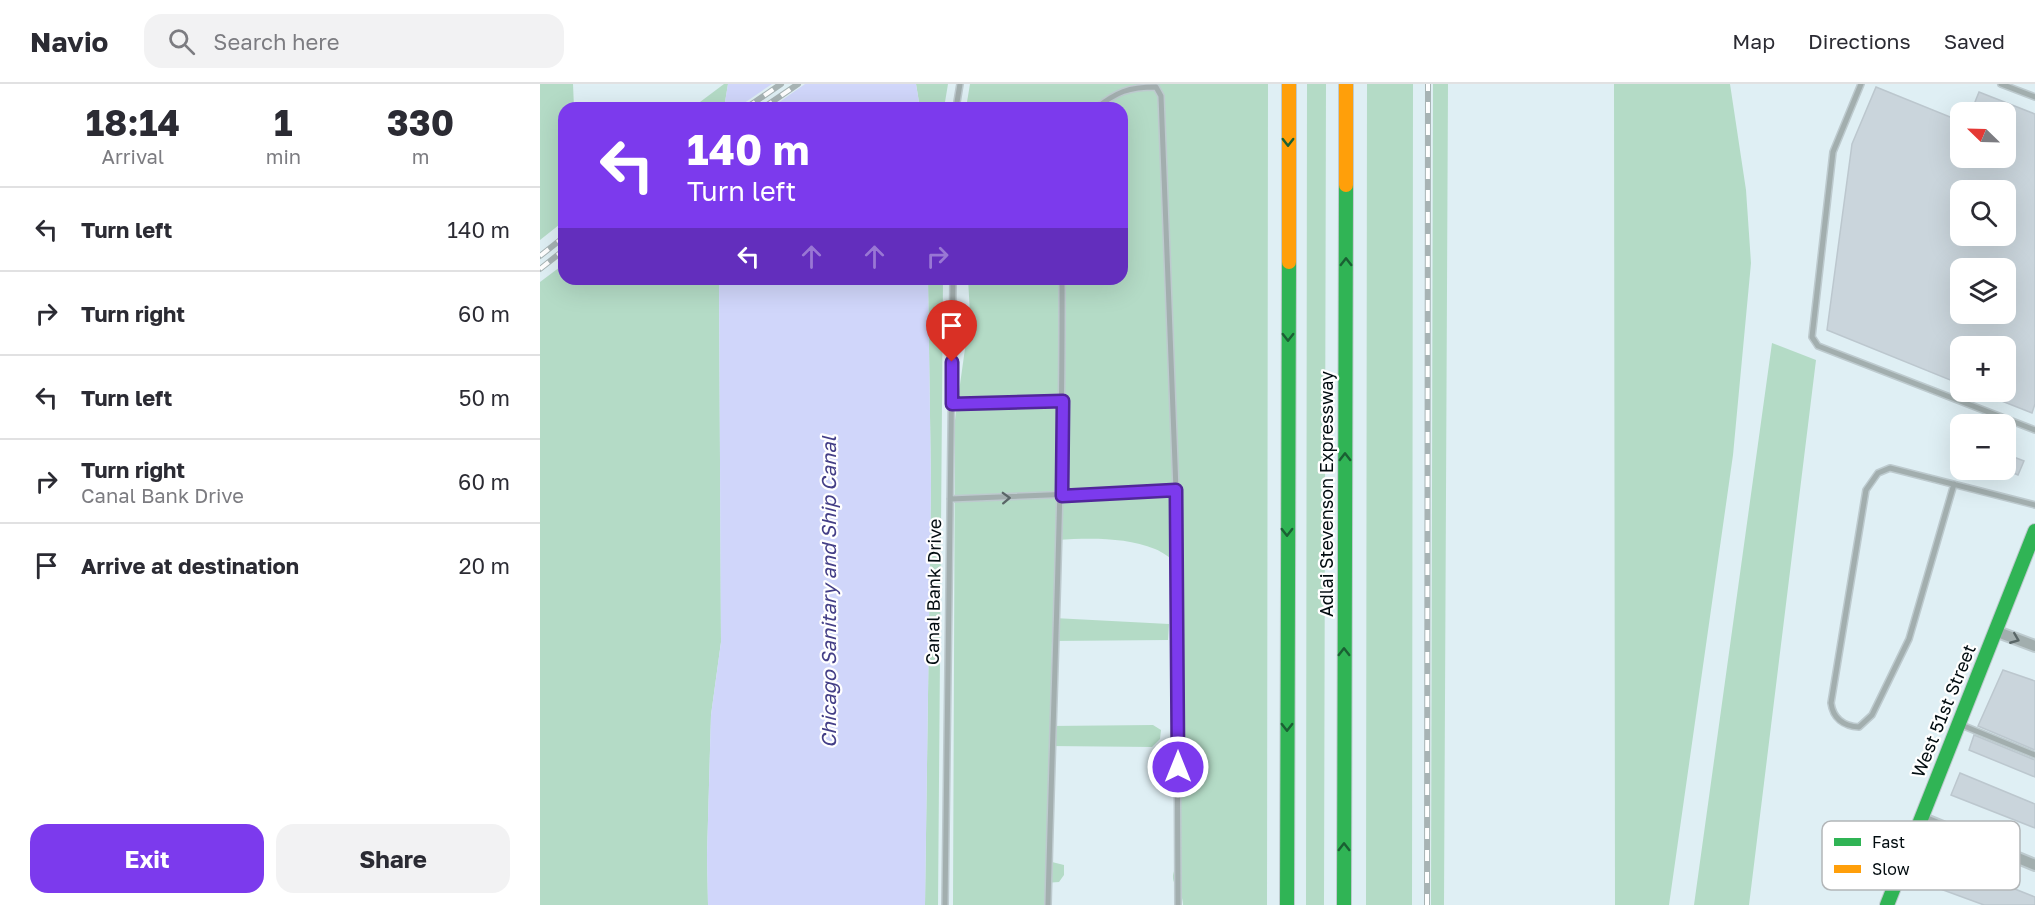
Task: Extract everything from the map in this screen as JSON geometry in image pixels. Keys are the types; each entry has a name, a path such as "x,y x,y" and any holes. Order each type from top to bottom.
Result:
{"main road":[{"path":"1287,905 1288,84"},
{"name":"Adlai Stevenson Expressway","path":"1344,905 1346,84"},
{"name":"West 51st Street","path":"1920,821 2034,536"},
{"name":"West 51st Street","path":"1887,905 1893,890"}],"street":[{"path":"1995,631 2035,646"},
{"path":"1921,818 1928,821"},
{"path":"2020,859 2035,865"}],"lane":[{"path":"957,102 960,84"},
{"path":"1861,84 1833,152 1812,337 1818,346 2035,430"},
{"path":"2001,84 2013,86 2035,98"},
{"path":"1104,102 1117,92 1138,87 1156,87 1161,96 1176,490 1178,905"},
{"name":"Canal Bank Drive","path":"945,905 953,285"},
{"path":"1048,905 1056,616 1062,496 1062,285"},
{"path":"952,404 1063,401"},
{"path":"1954,483 1910,639 1872,715 1859,727 1850,726 1836,717 1831,703 1866,490 1878,473 1890,468 1954,483 2035,505"},
{"path":"950,499 1176,490"},
{"path":"1958,724 2035,755"}],"green space":[{"path":"540,84 573,84 574,102 558,102 558,226 540,240"},
{"path":"724,84 728,84 725,102 700,102"},
{"path":"916,84 948,84 945,102 919,102"},
{"path":"970,84 1268,84 1267,905 1183,905 1180,891 1173,880 1175,868 1180,859 1182,747 1173,735 1183,705 1179,564 1158,550 1143,545 1119,540 1094,539 1057,540 1054,618 1169,624 1168,640 1052,641 1050,726 1153,725 1161,730 1160,739 1152,747 1050,746 1048,861 1064,865 1064,875 1059,882 1045,883 1045,905 953,905 955,420 970,313 968,285 1128,285 1128,102 967,102"},
{"path":"1307,84 1326,84 1324,905 1306,905"},
{"path":"1367,84 1413,84 1412,905 1366,905"},
{"path":"1433,84 1448,84 1444,905 1431,905"},
{"path":"1614,84 1730,84 1746,190 1751,263 1733,455 1669,905 1615,905"},
{"path":"558,268 558,285 719,285 721,642 711,715 708,905 540,905 540,282"},
{"path":"928,285 943,285 938,905 925,905 931,485"},
{"path":"1772,343 1816,360 1749,905 1694,905"}],"water":[{"path":"728,84 916,84 919,102 725,102"},
{"name":"Chicago Sanitary and Ship Canal","path":"719,285 928,285 931,485 925,905 708,905 711,715 721,642"}],"pier":[{"path":"772,84 805,84 780,102 746,102"}],"building":[{"path":"1876,87 1950,117 1950,168 2016,168 2016,107 2035,114 2035,404 2032,413 2004,402 2016,402 2016,336 1950,336 1950,380 1827,330 1852,144"},
{"path":"1979,92 2004,102 1975,102"},
{"path":"2016,458 2024,461 2018,475 2016,474"},
{"path":"2003,670 2035,681 2035,750 1978,726"},
{"path":"1974,735 2035,760 2035,777 1969,750"},
{"path":"1960,773 2035,804 2035,828 2020,821 1951,795"},
{"path":"1943,890 2017,890 2035,897 2035,905 1984,905"}],"railway":[{"path":"755,102 781,84"},
{"path":"772,102 798,84"},
{"path":"1427,905 1428,84"},
{"path":"540,256 558,242"},
{"path":"540,269 558,255"}],"traffic: fast":[{"path":"1344,905 1346,185"},
{"path":"1287,905 1289,262"},
{"path":"1920,821 2035,531"},
{"path":"1887,905 1893,890"}],"traffic: slow":[{"path":"1289,84 1289,262"},
{"path":"1346,84 1346,185"}],"route":[{"path":"952,362 952,404 1063,401 1062,496 1176,490 1178,767"}]}
